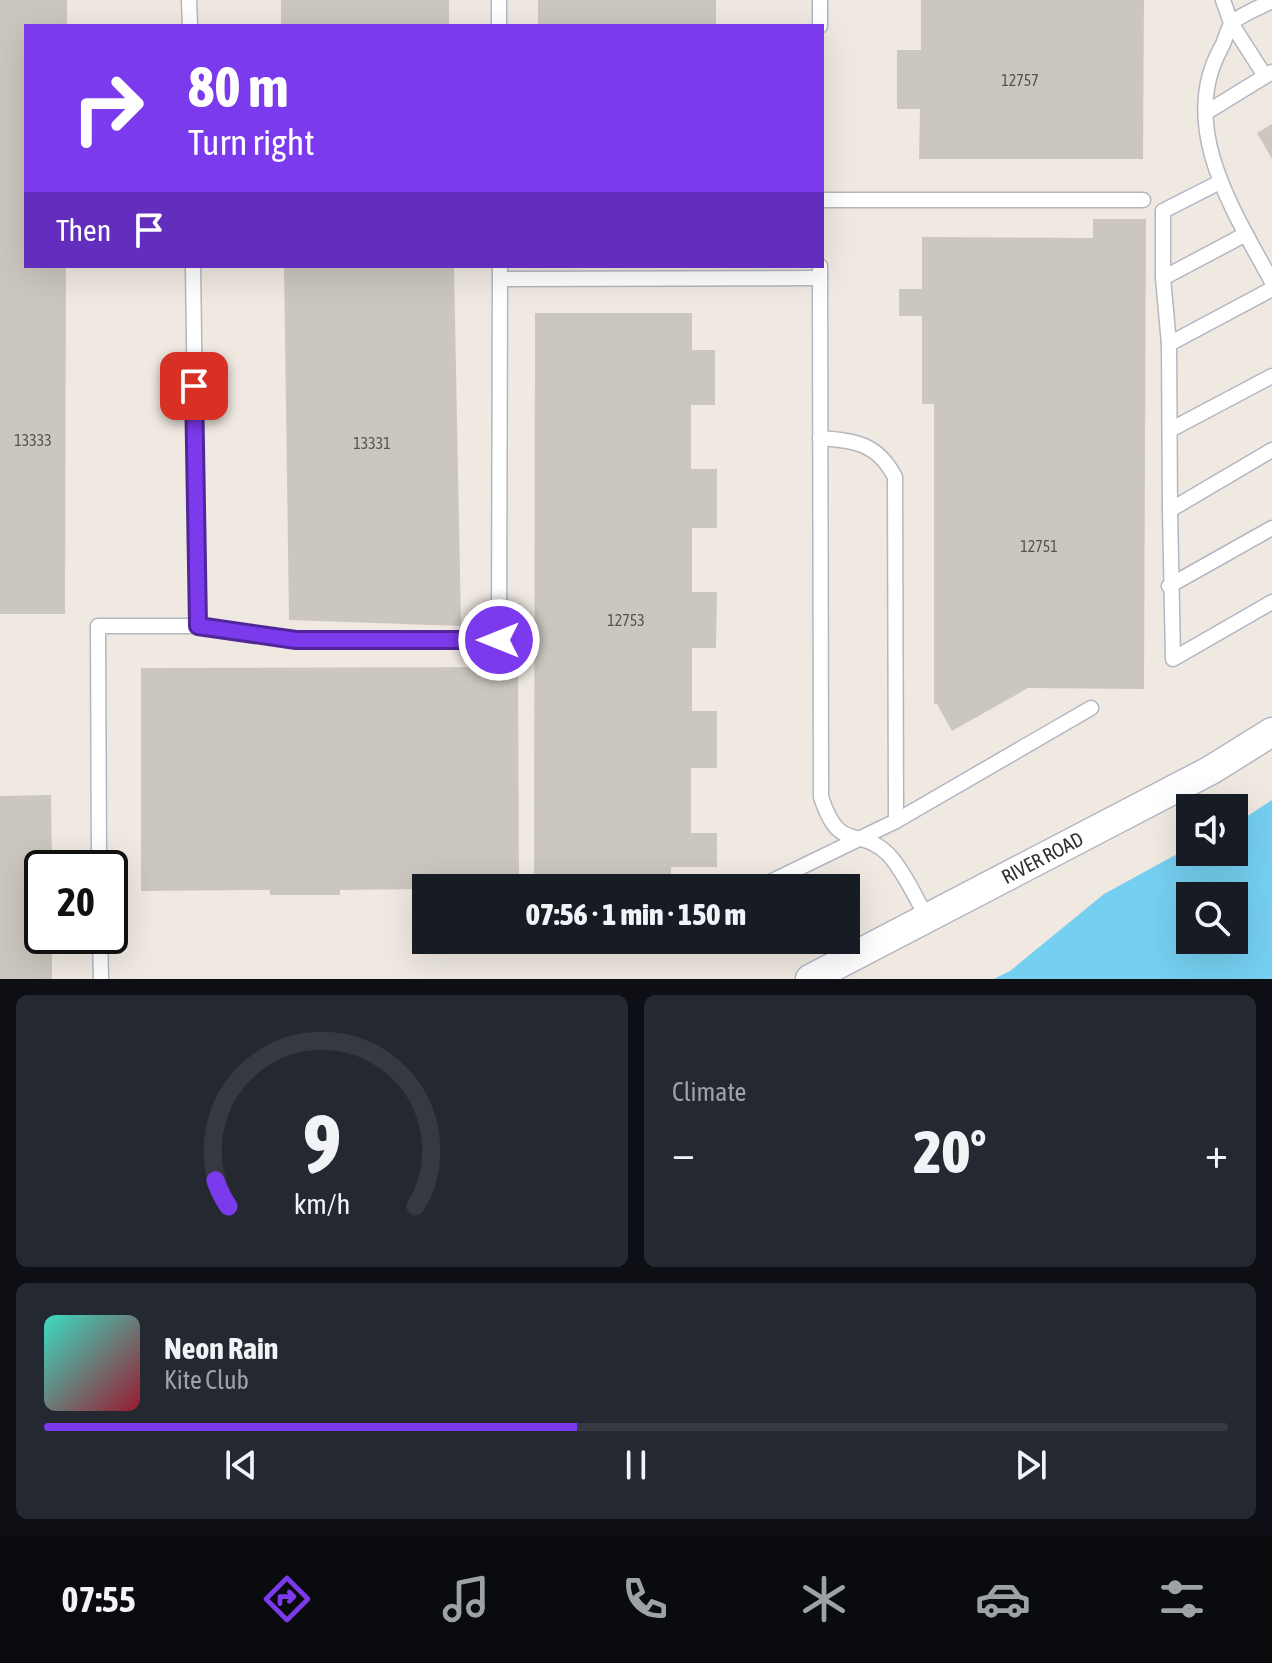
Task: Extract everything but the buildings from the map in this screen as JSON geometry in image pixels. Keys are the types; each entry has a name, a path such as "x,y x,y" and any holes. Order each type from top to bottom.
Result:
{"street":[{"name":"RIVER ROAD","path":"810,979 1211,770 1272,732"}],"lane":[{"path":"189,0 190,24"},
{"path":"499,0 499,24"},
{"path":"820,0 820,24"},
{"path":"1207,112 1268,74 1231,23 1223,0"},
{"path":"1272,1 1231,23 1212,61 1207,112 1210,152 1218,183 1272,282"},
{"path":"1218,183 1163,211 1163,278 1169,344 1169,586 1173,659 1272,602"},
{"path":"824,200 1143,200"},
{"path":"1163,278 1246,234"},
{"path":"193,268 198,626"},
{"path":"99,850 98,626 198,626 296,640 499,640 500,273 820,272 821,797 830,824 853,840 873,844 889,855 928,919"},
{"path":"1169,344 1272,289"},
{"path":"1170,430 1272,376"},
{"path":"820,438 849,440 884,455 895,477 896,821"},
{"path":"1170,510 1272,450"},
{"path":"1169,586 1272,528"},
{"path":"786,874 896,821 1091,708"},
{"path":"100,954 101,979"}],"water":[{"path":"1272,770 1272,979 918,979 1176,823 1176,866 1248,866 1248,794"}],"pier":[{"path":"1272,766 1272,800 1249,815 1248,794 1224,794"},
{"path":"1176,819 1176,855 1104,894 1010,971 994,979 914,979 1070,876"}],"route":[{"path":"194,386 198,626 296,640 499,640"}]}
